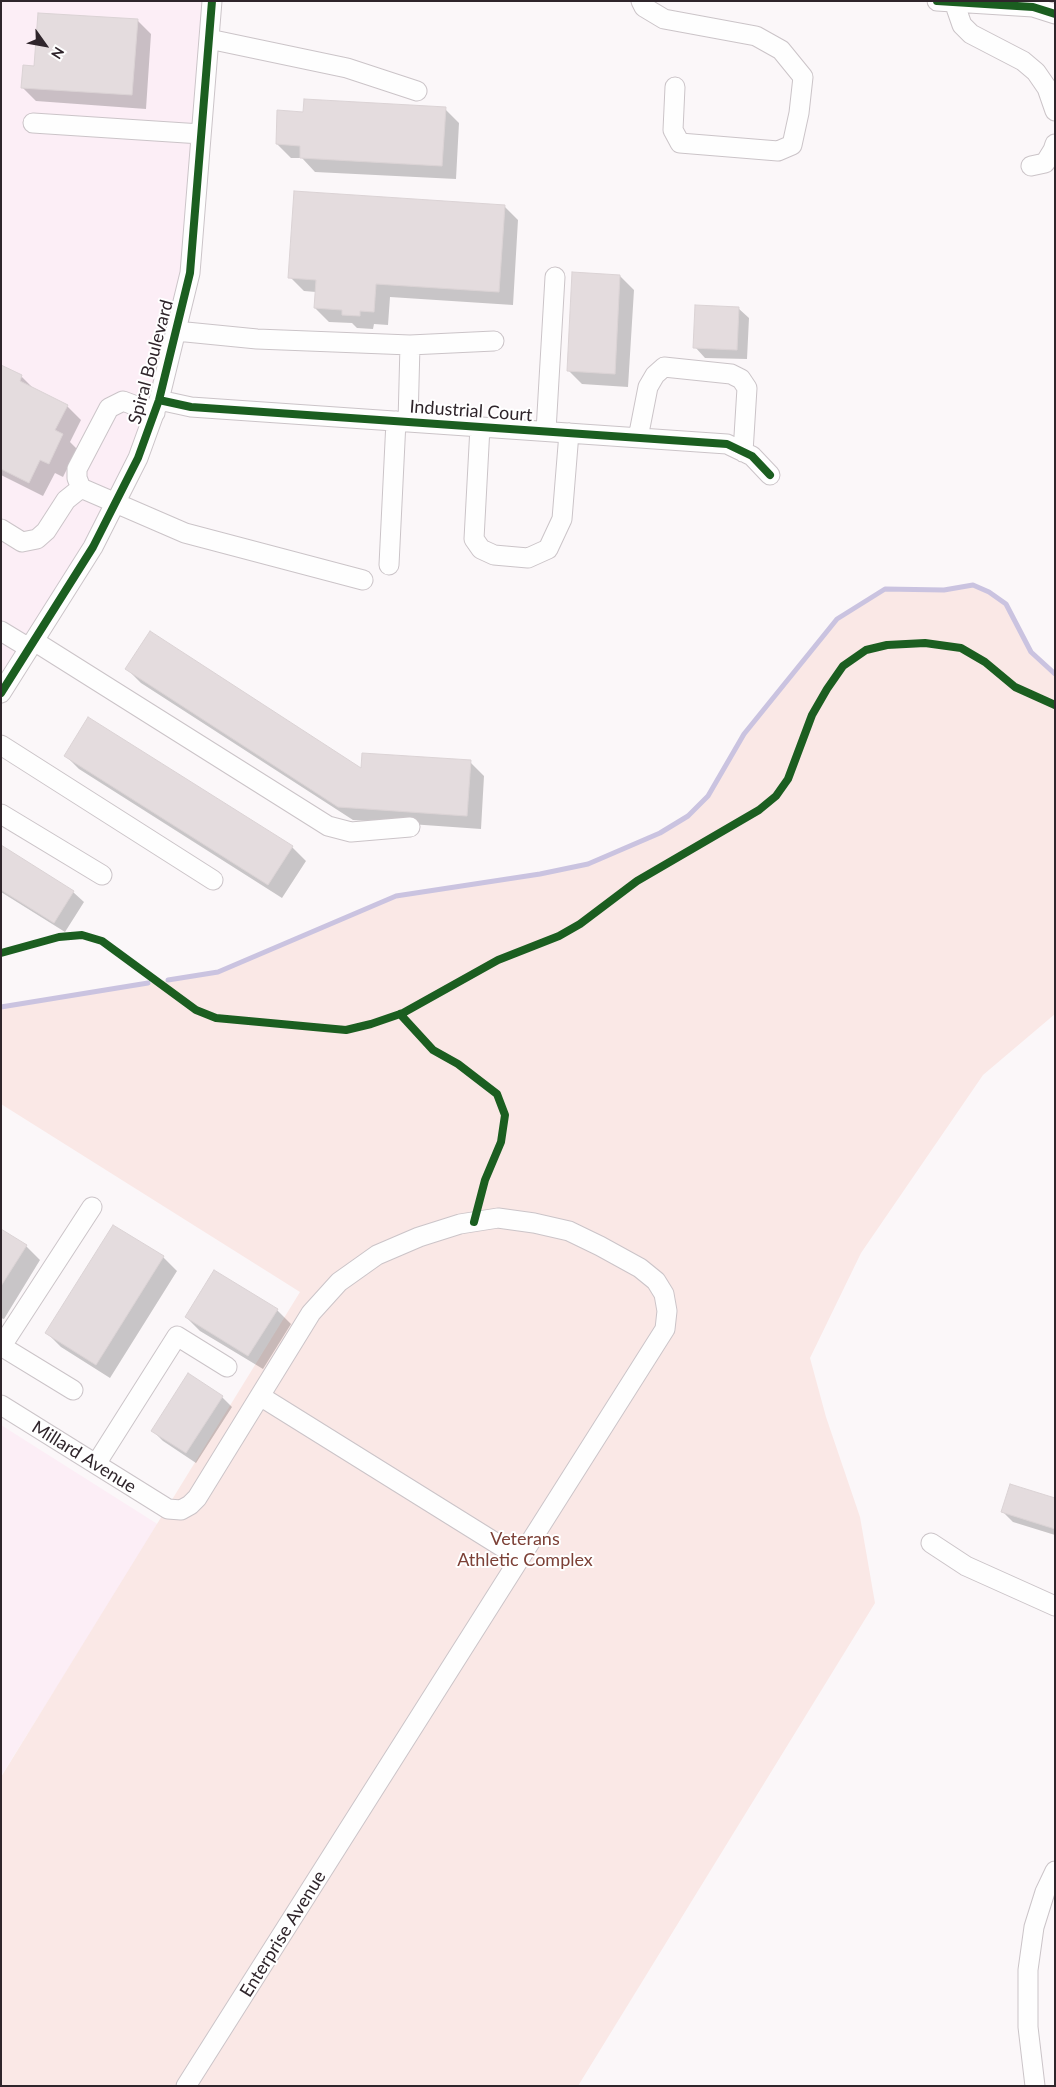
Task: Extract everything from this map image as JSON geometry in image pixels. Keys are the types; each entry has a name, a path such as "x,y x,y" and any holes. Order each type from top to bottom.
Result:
{"street":[{"name":"Spiral Boulevard","path":"1,693 93,547 138,458 157,407 190,273 212,1"},
{"path":"641,1 644,7 664,19 756,36 781,50 803,77 799,113 792,145 778,151 680,143 673,130 675,87"},
{"path":"946,2 1034,7 1055,14"},
{"path":"946,2 962,25 971,34 1023,61 1036,72 1047,88 1055,111"},
{"path":"208,39 347,68 416,91"},
{"path":"33,124 201,134"},
{"path":"1031,166 1045,163 1055,144"},
{"path":"546,431 555,277"},
{"path":"176,331 257,339 410,345 494,341"},
{"path":"389,566 410,345"},
{"path":"638,438 648,387 654,375 664,367 731,374 741,379 747,388 742,452"},
{"name":"Industrial Court","path":"82,488 77,478 77,469 108,408 123,400 157,407 191,407 727,444 752,456 770,475"},
{"path":"480,427 474,540 481,549 494,555 528,558 548,548 562,519 569,433"},
{"path":"1,529 22,542 37,539 46,531 66,500 82,488 185,533 362,580"},
{"path":"1,631 32,644 328,826 351,832 410,828"},
{"path":"1,745 213,880"},
{"path":"1,814 102,875"},
{"path":"73,1390 1,1346 92,1207"},
{"name":"Enterprise Avenue","path":"168,1509 181,1510 197,1498 312,1313 340,1282 377,1255 419,1237 460,1224 498,1218 534,1222 569,1231 640,1268 656,1281 664,1294 667,1311 665,1329 186,2086"},
{"path":"96,1464 177,1336 227,1367"},
{"path":"260,1396 520,1558"},
{"name":"Millard Avenue","path":"1,1405 168,1509"},
{"path":"931,1543 966,1566 1055,1606"},
{"path":"1035,2086 1028,2027 1028,1970 1034,1927 1055,1871"}],"shaded area":[{"path":"1,1 212,1 190,273 138,458 1,693"},
{"path":"1,1425 159,1525 1,1776"}],"green space":[{"name":"Veterans Athletic Complex","path":"973,585 989,592 1006,604 1031,652 1055,674 1055,1014 983,1075 861,1253 810,1358 826,1417 860,1517 875,1603 578,2086 1,2086 1,1777 300,1292 1,1104 1,1007 218,972 396,896 540,874 588,864 660,833 688,816 708,796 744,734 837,619 885,589 944,590"}],"building":[{"path":"38,13 138,19 132,95 21,88 23,65 34,66"},
{"path":"304,99 446,107 442,166 300,158 300,146 276,144 277,110 303,112"},
{"path":"294,191 505,205 499,292 376,284 374,312 360,311 360,316 342,315 342,310 314,308 316,280 288,278"},
{"path":"572,272 620,275 615,374 567,371"},
{"path":"695,305 739,307 737,350 693,348"},
{"path":"1,365 22,375 20,381 68,405 55,430 63,434 49,464 40,460 29,483 1,469"},
{"path":"150,631 361,768 362,753 471,760 467,816 338,807 125,669"},
{"path":"88,717 293,846 268,885 64,756"},
{"path":"1,845 74,891 54,923 1,890"},
{"path":"113,1225 164,1256 96,1365 45,1333"},
{"path":"1,1229 27,1245 1,1286"},
{"path":"214,1270 278,1309 248,1356 185,1317"},
{"path":"188,1373 223,1396 186,1453 151,1431"},
{"path":"1010,1484 1055,1498 1055,1529 1001,1512"}],"waterway":[{"path":"168,980 218,972 396,896 540,874 588,864 660,833 688,816 708,796 744,734 837,619 885,589 944,590 973,585 989,592 1006,604 1031,652 1055,674"},
{"path":"1,1007 148,983"}],"cycle path":[{"path":"1,693 93,547 138,458 159,400 190,273 212,1"},
{"path":"937,1 1033,7 1055,14"},
{"path":"159,400 191,407 727,444 752,456 770,475"},
{"path":"1,953 59,937 82,935 102,941 196,1010 216,1018 346,1030 403,1013 498,960 559,936 580,924 637,881 759,810 776,796 788,779 812,715 827,689 843,666 866,650 887,645 925,643 961,648 985,662 1015,687 1055,705"},
{"path":"400,1014 433,1050 458,1064 497,1094 505,1115 501,1142 485,1180 474,1222"}]}
